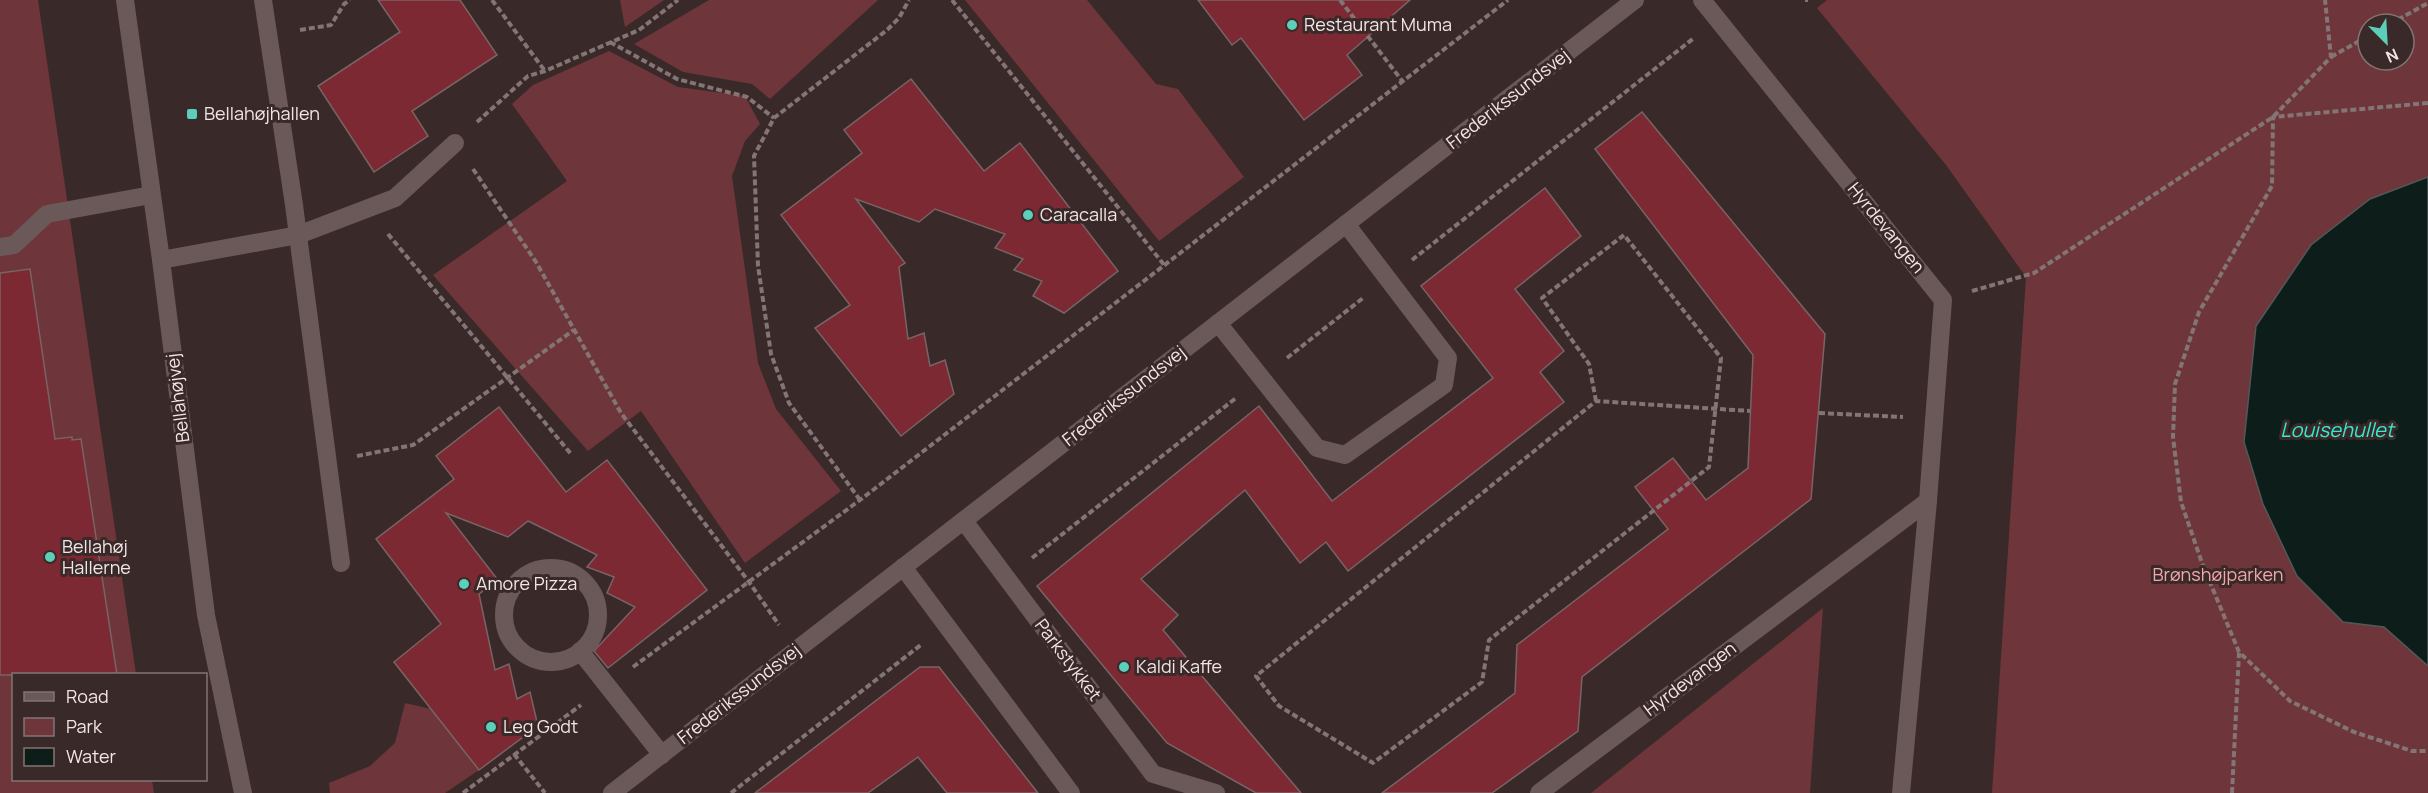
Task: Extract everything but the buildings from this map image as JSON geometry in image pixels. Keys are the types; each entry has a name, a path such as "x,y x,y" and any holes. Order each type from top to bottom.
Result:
{"street":[{"name":"Bellahøjvej","path":"125,0 206,615 243,793"},
{"path":"263,0 298,235 341,563"},
{"name":"Frederikssundsvej","path":"612,793 1635,0"},
{"name":"Hyrdevangen","path":"1702,0 1943,300"},
{"path":"161,260 298,235 395,198 455,143"},
{"path":"0,247 14,244 47,214 151,195"},
{"path":"1218,323 1317,448 1345,455 1444,385 1448,358 1346,224"},
{"path":"1901,793 1928,501 1943,300"},
{"name":"Hyrdevangen","path":"1539,793 1928,501"},
{"name":"Parkstykket","path":"963,521 1153,774 1184,788 1216,793"},
{"path":"903,567 1071,793"},
{"path":"539,568 569,570 592,589 599,619 588,646 580,651 562,662 532,660 510,641 502,612 513,585 539,568"},
{"path":"580,651 662,755"}],"path":[{"path":"268,35 331,25 344,4 350,0"},
{"path":"492,0 545,71"},
{"path":"678,0 639,30 545,71 528,76 455,143 536,262 621,413 749,582 796,650"},
{"path":"860,500 789,403 771,354 759,266 754,156 774,118 887,30 899,18 909,0"},
{"path":"951,0 1166,266"},
{"path":"1340,0 1403,82"},
{"path":"463,793 860,500 1508,0"},
{"path":"2325,0 2331,57"},
{"path":"2412,12 2428,3"},
{"path":"610,42 676,79 747,97 774,118"},
{"path":"1943,300 2034,273 2273,117 2331,57 2356,43"},
{"path":"2273,117 2428,103"},
{"path":"2273,117 2272,186 2199,312 2175,384 2173,437 2181,501 2202,563 2239,652 2290,701 2354,732 2412,751 2428,752"},
{"path":"366,208 572,454"},
{"path":"1596,401 1589,364 1542,298 1624,235 1721,358 1717,409 1709,467 1490,640 1482,681 1373,763 1279,706 1256,676 1596,401 1717,409 1750,411"},
{"path":"328,462 413,445 574,330"},
{"path":"1819,413 1934,419"},
{"path":"2232,793 2239,652"},
{"path":"514,754 544,793"}],"green space":[{"path":"0,0 38,0 136,673 12,673 12,781 152,781 154,793 0,793"},
{"path":"620,0 664,0 625,27"},
{"path":"709,0 878,0 770,99 752,84 683,72 634,44"},
{"path":"965,0 1087,0 1156,84 1178,89 1244,177 1159,241"},
{"name":"Brønshøjparken","path":"1827,0 2428,0 2428,793 1992,793 2026,277 1946,165 1817,8"},
{"path":"609,51 678,87 745,96 760,124 745,141 732,176 758,363 776,409 841,491 745,563 641,411 588,451 433,275 567,181 512,104 533,85"},
{"path":"1823,608 1810,793 1591,793"},
{"path":"405,703 431,709 479,770 445,793 330,793 329,783 370,766 395,743"}],"water":[{"name":"Louisehullet","path":"2428,177 2428,666 2384,627 2343,622 2297,576 2263,504 2244,442 2256,326 2311,245 2370,199"}],"place":[{"name":"Restaurant Muma","path":"1292,25"},
{"name":"Bellahøjhallen","path":"192,114"},
{"name":"Caracalla","path":"1028,215"},
{"name":"Bellahøj Hallerne","path":"50,557"},
{"name":"Amore Pizza","path":"464,584"},
{"name":"Kaldi Kaffe","path":"1124,667"},
{"name":"Leg Godt","path":"491,727"}]}
